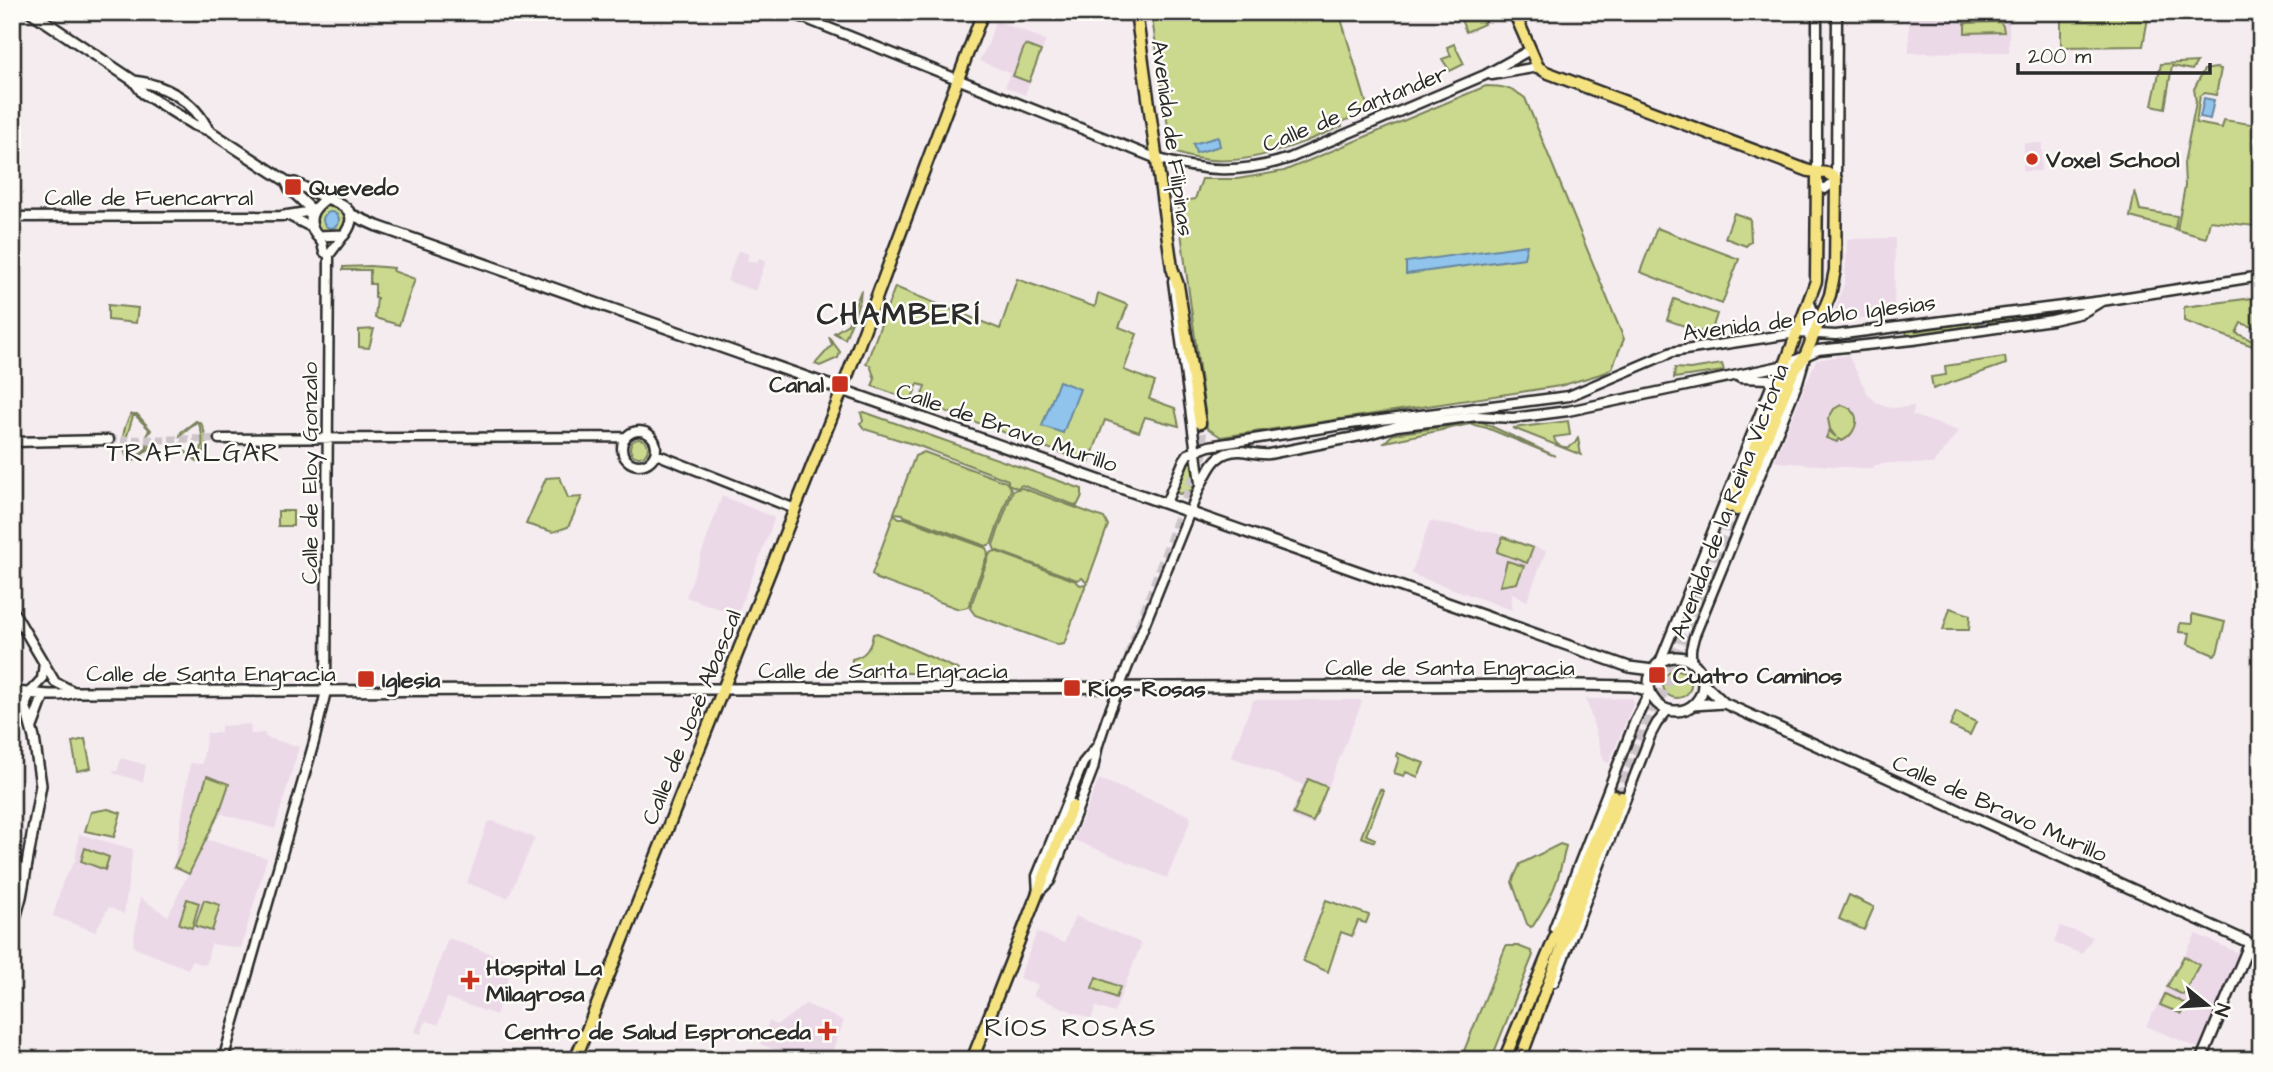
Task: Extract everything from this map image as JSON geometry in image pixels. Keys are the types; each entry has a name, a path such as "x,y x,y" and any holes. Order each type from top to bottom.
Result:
{"main road":[{"path":"31,12 134,81 143,93 194,125 208,130 289,184 290,189 313,211"},
{"name":"Calle de José Abascal","path":"575,1060 842,389 983,12"},
{"name":"Avenida de Filipinas","path":"1136,12 1172,268 1180,297 1200,423"},
{"path":"1514,12 1538,67 1817,175 1827,173 1836,179"},
{"path":"134,81 151,83 180,96 208,130"},
{"name":"Avenida de la Reina Victoria","path":"1817,175 1817,271 1810,301 1807,333 1811,349 1793,375 1734,509 1785,365 1807,333 1830,295 1835,270 1836,179"},
{"path":"289,184 295,183 343,204 350,214 350,225 344,235 317,236 311,227 313,211 327,198"},
{"name":"Calle de Bravo Murillo","path":"350,214 369,223 1629,667 1656,666"},
{"path":"1677,657 1691,661 1700,671 1703,683 1700,697 1683,711 1668,710 1658,704 1650,691 1649,682 1656,666 1677,657"},
{"name":"Calle de Bravo Murillo","path":"1703,683 1724,703 2261,948"},
{"name":"Calle de Santa Engracia","path":"12,692 44,695 75,692 1579,685 1631,686 1650,691"},
{"path":"12,930 21,897 41,785 25,701 30,692"},
{"path":"32,727 44,695"},
{"name":"Calle de Bravo Murillo","path":"1693,705 1724,703"},
{"path":"1504,1060 1618,796 1520,1060"},
{"path":"972,1060 1072,806"},
{"path":"2201,1060 2250,943"}],"street":[{"name":"Calle de Santander","path":"789,12 1155,158 1214,171 1257,167 1301,153 1485,75 1530,50"},
{"name":"Avenida de la Reina Victoria","path":"1817,12 1817,175"},
{"name":"Avenida de la Reina Victoria","path":"1836,179 1837,12"},
{"name":"Calle de Santander","path":"1485,75 1538,67"},
{"path":"1817,175 1820,186 1825,188 1836,179"},
{"name":"Calle de Fuencarral","path":"12,218 287,215 313,211"},
{"name":"Calle de Fuencarral","path":"287,215 311,227"},
{"path":"317,236 324,252 329,255 344,235"},
{"name":"Calle de Eloy Gonzalo","path":"223,1060 314,742 326,691 329,255"},
{"name":"Avenida de Filipinas","path":"1172,268 1201,475 1199,489"},
{"name":"Avenida de Pablo Iglesias","path":"1196,450 1306,430 1569,396 1672,352 1807,333 1836,335 2102,301 2261,276"},
{"name":"Avenida de Pablo Iglesias","path":"1199,489 1215,460 1222,454 1235,452 1262,455 1397,426 1477,416 1513,418 1568,411 1785,365 1811,349 1913,340 2052,320 2082,313 2102,301"},
{"name":"Avenida de la Reina Victoria","path":"1691,661 1690,649 1694,637 1811,349"},
{"name":"Avenida de la Reina Victoria","path":"1656,666 1776,374 1785,365"},
{"name":"Avenida de Pablo Iglesias","path":"1720,378 1764,378 1769,379 1772,387"},
{"path":"219,439 625,438 635,431 647,432 656,442 653,459 643,465 627,461 622,449 625,438"},
{"path":"12,442 109,440"},
{"path":"1166,503 1184,460 1196,450"},
{"path":"656,454 795,509"},
{"path":"1038,893 1050,881 1093,769 1097,745 1199,489"},
{"path":"12,609 49,673 50,682 44,695"},
{"path":"30,692 42,679 44,663"},
{"name":"Calle de Santa Engracia","path":"49,673 57,684 75,692"},
{"path":"1527,1004 1538,967 1614,772 1650,691"},
{"path":"1539,1009 1559,970 1654,728 1668,710"},
{"path":"1038,893 1038,875 1082,765 1097,745"}],"shaded area":[{"path":"1909,12 2009,12 2009,52 1909,53"},
{"path":"995,20 1046,40 1025,95 1005,87 1010,73 979,61 989,42"},
{"name":"Voxel School","path":"2024,143 2042,143 2041,171 2023,171"},
{"path":"1895,238 1894,313 1830,323 1845,281 1847,239"},
{"path":"738,250 749,254 747,261 754,261 756,264 759,258 766,260 756,291 727,281"},
{"path":"1848,355 1868,394 1876,402 1892,408 1915,406 1912,415 1959,431 1933,464 1890,463 1875,465 1873,469 1777,462 1775,459 1816,360"},
{"path":"722,496 773,517 774,520 738,613 734,614 686,597"},
{"path":"1430,521 1495,533 1546,551 1527,601 1512,593 1512,610 1411,574"},
{"path":"1632,698 1634,702 1609,763 1604,761 1586,699"},
{"path":"1253,700 1362,702 1313,825 1291,816 1303,785 1231,757"},
{"path":"221,723 222,726 250,724 251,734 265,733 265,737 299,747 275,829 219,813 205,839 267,858 241,948 211,944 206,965 192,961 188,969 135,948 133,944 140,898 168,916 188,874 174,867 190,763 202,764 207,733 221,733"},
{"path":"121,758 146,765 143,782 113,773 117,771"},
{"path":"1099,779 1189,815 1191,819 1167,878 1074,840"},
{"path":"493,821 535,838 508,898 467,883 487,823"},
{"path":"79,834 133,849 124,914 109,907 95,932 53,916 63,881 75,861"},
{"path":"1075,916 1141,945 1114,1013 1096,1007 1091,1019 1033,996 1038,985 1019,978 1037,932 1064,943"},
{"path":"2060,926 2093,937 2082,954 2054,943"},
{"path":"2196,934 2239,953 2198,1048 2146,1026"},
{"name":"Hospital La Milagrosa","path":"451,939 517,963 515,968 512,967 496,1015 447,998 438,1025 426,1021 421,1034 415,1032 447,940"},
{"path":"806,1004 844,1021 829,1060 800,1060 760,1044 769,1021 777,1025"}],"green space":[{"path":"1151,12 1339,12 1369,112 1341,122 1342,126 1301,143 1260,156 1217,160 1174,152 1171,147"},
{"path":"1458,12 1479,12 1484,24 1466,32"},
{"path":"2061,12 2149,12 2143,46 2061,47"},
{"path":"2000,22 2004,32 1965,33 1965,23"},
{"path":"1454,44 1464,64 1450,71 1442,59 1451,56 1447,47"},
{"path":"1025,45 1041,51 1029,82 1013,76"},
{"path":"2197,62 2192,70 2172,66 2165,108 2152,105 2161,64"},
{"path":"2221,69 2216,95 2205,93 2200,96 2196,123 2222,128 2224,120 2258,125 2255,226 2210,221 2206,238 2177,230 2185,186 2184,163 2196,102 2194,89 2204,70"},
{"path":"1486,86 1507,88 1525,98 1624,339 1612,368 1604,373 1560,386 1221,437 1207,428 1177,202 1195,199 1202,179 1237,179 1284,171"},
{"path":"2135,191 2140,210 2177,216 2175,229 2130,217"},
{"path":"331,206 341,210 345,220 341,230 331,234 321,230 317,220 321,210"},
{"path":"1734,213 1750,219 1751,241 1746,246 1725,238"},
{"path":"1657,228 1739,259 1722,304 1640,272"},
{"path":"343,267 394,268 393,271 415,279 399,325 375,318 377,298 375,284 370,284 370,270 343,270"},
{"path":"1017,279 1095,307 1098,293 1128,305 1119,327 1137,334 1124,370 1155,382 1149,399 1175,408 1179,426 1145,417 1139,432 1105,420 1089,463 920,402 925,386 918,384 911,400 872,386 875,379 870,365 866,364 895,287 1000,329"},
{"path":"861,290 860,300 845,339 834,333 848,324"},
{"path":"2261,297 2261,330 2241,323 2236,333 2261,345 2261,349 2184,321 2184,307"},
{"path":"1674,299 1717,314 1710,335 1667,320"},
{"path":"108,305 138,308 136,323 108,320"},
{"path":"2049,310 2050,317 1992,325 1988,322 1990,319 2042,314"},
{"path":"1976,320 1979,326 1907,336 1906,330 1916,331"},
{"path":"374,329 369,348 359,347 359,330"},
{"path":"829,337 840,352 838,358 820,366 815,364 832,345"},
{"path":"2005,357 2006,364 1933,389 1931,377 1946,375 1945,366"},
{"path":"1722,364 1724,371 1674,378 1675,368 1690,369"},
{"path":"1841,405 1853,411 1856,421 1852,433 1837,442 1826,438 1829,431 1836,437 1830,429 1828,419 1834,409"},
{"path":"861,413 1082,489 1082,496 1077,506 1022,485 1017,488 1008,484 1008,480 919,446 864,429 860,423 863,421"},
{"path":"131,414 137,414 151,430 147,436 149,429 133,416 126,439 130,458 134,459 147,448 147,443 150,446 132,462 125,454 123,442"},
{"path":"196,421 201,423 206,443 204,453 197,461 180,448 182,442 182,449 195,459 198,458 203,441 199,424 196,423 180,436 181,432"},
{"path":"1568,421 1570,435 1554,437 1555,440 1559,445 1569,447 1578,438 1581,455 1513,428"},
{"path":"1482,422 1555,456 1487,428 1470,424 1385,442 1392,435 1400,433"},
{"path":"639,439 645,442 648,448 645,454 639,457 633,454 630,448 633,442"},
{"path":"924,452 1006,482 1011,489 991,544 986,546 894,513 915,456"},
{"path":"1191,460 1194,477 1192,490 1180,494 1174,492 1184,469"},
{"path":"560,477 568,498 582,497 568,527 553,532 526,524 546,478"},
{"path":"1022,488 1104,518 1108,525 1087,583 1082,578 1077,580 995,550 993,545 1013,490"},
{"path":"278,511 293,511 293,526 278,526"},
{"path":"894,514 986,548 988,553 968,607 959,609 877,579 872,574"},
{"path":"1503,537 1533,548 1527,563 1497,552"},
{"path":"995,551 1076,581 1080,585 1086,584 1064,644 1058,645 975,615 970,608 990,553"},
{"path":"1507,561 1524,566 1517,583 1500,586"},
{"path":"1950,608 1970,615 1969,630 1943,630"},
{"path":"2192,614 2225,622 2217,653 2214,655 2188,644 2190,633 2179,632 2180,623 2192,624"},
{"path":"877,633 959,670 959,673 852,673 852,659 864,653 873,634"},
{"path":"1677,670 1687,674 1691,684 1687,694 1677,698 1667,694 1663,684 1667,674"},
{"path":"1956,712 1976,722 1970,735 1950,726"},
{"path":"85,739 91,768 77,771 72,742"},
{"path":"1397,753 1424,763 1418,777 1406,772 1404,776 1394,773 1399,758"},
{"path":"207,776 229,784 219,813 189,874 174,867 185,844"},
{"path":"1308,779 1327,787 1313,822 1293,814"},
{"path":"1380,789 1384,791 1366,835 1375,839 1374,842 1361,837"},
{"path":"108,809 121,813 114,837 85,831 91,812"},
{"path":"1560,844 1566,846 1554,888 1531,927 1527,924 1512,882 1520,864"},
{"path":"85,848 109,857 105,870 81,861"},
{"path":"1849,895 1874,907 1864,930 1839,919"},
{"path":"187,899 199,903 192,928 179,924"},
{"path":"204,900 220,905 212,931 195,926"},
{"path":"1326,900 1369,915 1366,923 1358,921 1352,936 1341,932 1328,972 1303,961"},
{"path":"1506,946 1518,946 1531,951 1533,955 1491,1060 1476,1060 1464,1051"},
{"path":"2184,956 2199,965 2183,995 2167,987"},
{"path":"1096,977 1120,987 1116,998 1092,988"},
{"path":"2165,994 2186,1004 2182,1014 2160,1005"}],"water":[{"path":"2204,98 2214,100 2210,119 2200,117"},
{"path":"1218,137 1220,146 1196,153 1193,144"},
{"path":"328,212 334,212 339,220 337,226 328,228 323,223 323,217"},
{"path":"1527,245 1524,258 1406,274 1406,262"},
{"path":"1059,381 1080,389 1063,433 1042,426"}],"tunnel":[{"path":"1129,655 1202,455 1200,423"},
{"path":"109,440 219,439"},
{"path":"1614,795 1730,507"},
{"path":"1621,797 1737,510"},
{"path":"1072,806 1093,751"}],"place":[{"name":"Voxel School","path":"2032,159"},
{"name":"Quevedo","path":"293,187"},
{"name":"Canal","path":"840,384"},
{"name":"Cuatro Caminos","path":"1657,675"},
{"name":"Iglesia","path":"366,679"},
{"name":"Ríos Rosas","path":"1072,688"},
{"name":"Hospital La Milagrosa","path":"470,980"},
{"name":"Centro de Salud Espronceda","path":"827,1031"}],"district":[{"name":"CHAMBERÍ","path":"899,314"},
{"name":"TRAFALGAR","path":"194,452"},
{"name":"RÍOS ROSAS","path":"1071,1027"}]}
